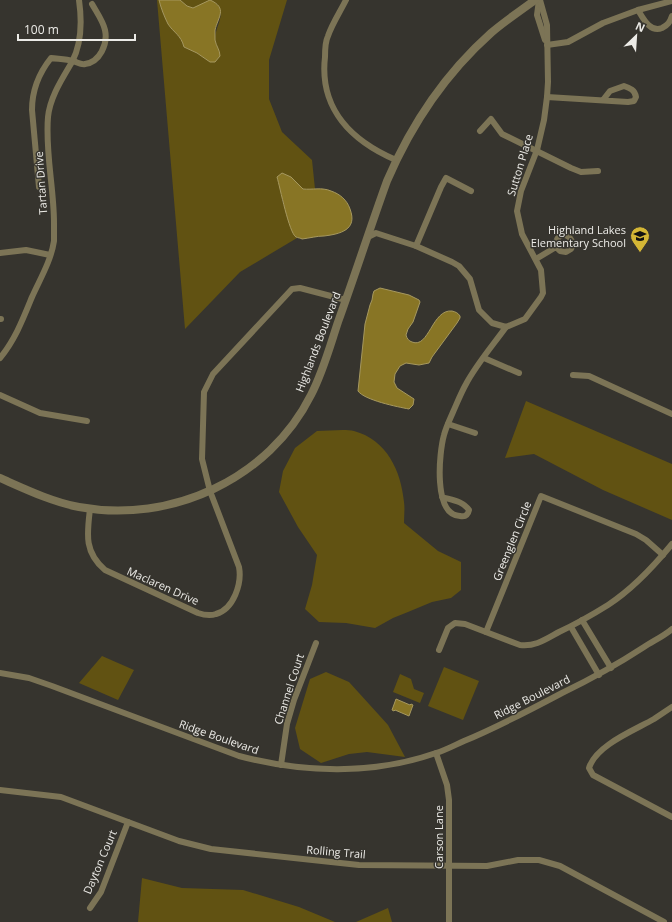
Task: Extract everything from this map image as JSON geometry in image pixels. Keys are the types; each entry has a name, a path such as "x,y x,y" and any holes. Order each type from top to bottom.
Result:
{"street":[{"name":"Tartan Drive","path":"0,358 16,334 44,275 54,241 54,214 48,139 48,117 51,103 78,46 81,26 79,0"},
{"path":"346,0 327,37 324,79 329,97 343,124 358,138 375,150 396,160"},
{"name":"Highlands Boulevard","path":"0,478 43,496 90,509 144,510 179,503 210,492 236,477 271,449 290,427 312,394 396,160 419,119 458,67 492,33 535,0"},
{"name":"Sutton Place","path":"506,327 525,319 543,293 541,270 522,234 517,211 521,191 536,150 544,120 547,97 547,25 540,0"},
{"path":"547,45 568,42 603,23 638,10 672,1"},
{"path":"39,187 32,97 44,66 51,58 72,61 83,65 92,62 102,51 106,36 105,30 92,4"},
{"path":"638,10 648,25 653,29 658,29 667,25 672,16"},
{"path":"547,97 628,102 634,100 636,93 624,86 610,91 603,100"},
{"path":"480,131 491,118 502,134 581,172 598,171"},
{"path":"416,246 446,178 471,191"},
{"path":"368,237 376,233 416,246 459,266 470,279 479,310 492,323 506,327 465,385 444,434 440,469 442,497"},
{"path":"536,259 556,247"},
{"path":"0,253 26,250 50,255"},
{"name":"Maclaren Drive","path":"90,509 88,531 89,546 93,557 100,566 112,575 204,615 220,612 228,606 236,591 240,573 210,492 202,459 204,392 213,374 292,289 300,288 346,300"},
{"path":"484,358 519,373"},
{"path":"573,376 589,376 672,414"},
{"path":"0,396 40,413 87,421"},
{"path":"448,424 476,433"},
{"name":"Greenglen Circle","path":"486,632 541,496 636,534 646,540 663,555"},
{"path":"439,650 448,628 455,623 465,624 520,645 528,646 538,643 571,627 609,605 638,580 672,544"},
{"path":"582,620 611,668"},
{"path":"571,627 599,675"},
{"name":"Ridge Boulevard","path":"0,673 29,678 239,756 281,765 331,769 355,768 397,763 436,753 486,732 599,675 671,631"},
{"name":"Channel Court","path":"281,765 287,724 292,706 316,643"},
{"path":"672,707 609,745 591,763 589,768 593,775 672,817"},
{"name":"Carson Lane","path":"436,753 447,785 449,800 449,922"},
{"name":"Rolling Trail","path":"0,790 61,797 179,841 211,849 358,865 487,866 504,864 518,860 539,860 560,866 664,922"},
{"name":"Dayton Court","path":"90,908 100,892 128,822"}],"shaded area":[{"path":"157,0 159,0 168,24 179,37 184,47 197,53 210,62 215,62 220,56 215,40 215,35 221,16 219,7 216,3 201,5 193,8 187,6 180,0 287,0 269,60 269,99 282,132 312,160 315,189 303,189 291,177 282,200 293,232 297,238 240,272 185,329"},
{"path":"159,0 180,0 187,6 193,8 210,0 219,6 220,13 215,30 215,40 220,56 215,62 210,62 197,53 184,47 179,37 168,24"},
{"path":"282,173 291,177 303,189 324,189 334,192 340,196 345,200 350,209 352,222 350,226 346,230 336,234 302,239 296,237 290,227 277,177"},
{"path":"380,288 409,295 419,300 420,302 413,322 406,335 408,340 412,342 418,343 423,340 435,322 445,312 452,311 460,316 457,323 429,363 419,365 406,363 400,366 395,374 394,382 397,388 414,399 413,405 409,409 374,400 358,391 365,324 374,291"},
{"path":"526,401 672,464 672,520 603,490 534,454 505,458"},
{"path":"317,431 354,431 366,435 384,449 396,468 400,479 404,505 404,523 438,551 461,562 461,590 451,598 432,602 393,618 375,628 346,623 319,622 305,609 312,585 317,555 298,527 279,492 283,471 295,448"},
{"path":"102,656 134,670 118,700 79,683"},
{"path":"444,667 479,681 463,720 428,706"},
{"path":"326,672 349,682 388,725 405,757 367,752 349,754 321,763 300,749 295,728 310,679"},
{"path":"400,674 411,679 414,689 424,693 420,703 393,692"},
{"path":"396,699 413,705 409,716 392,710"},
{"path":"142,878 182,888 243,890 299,907 335,922 138,922"},
{"path":"388,908 392,922 356,922"}],"place":[{"name":"Highland Lakes Elementary School","path":"640,253"}]}
